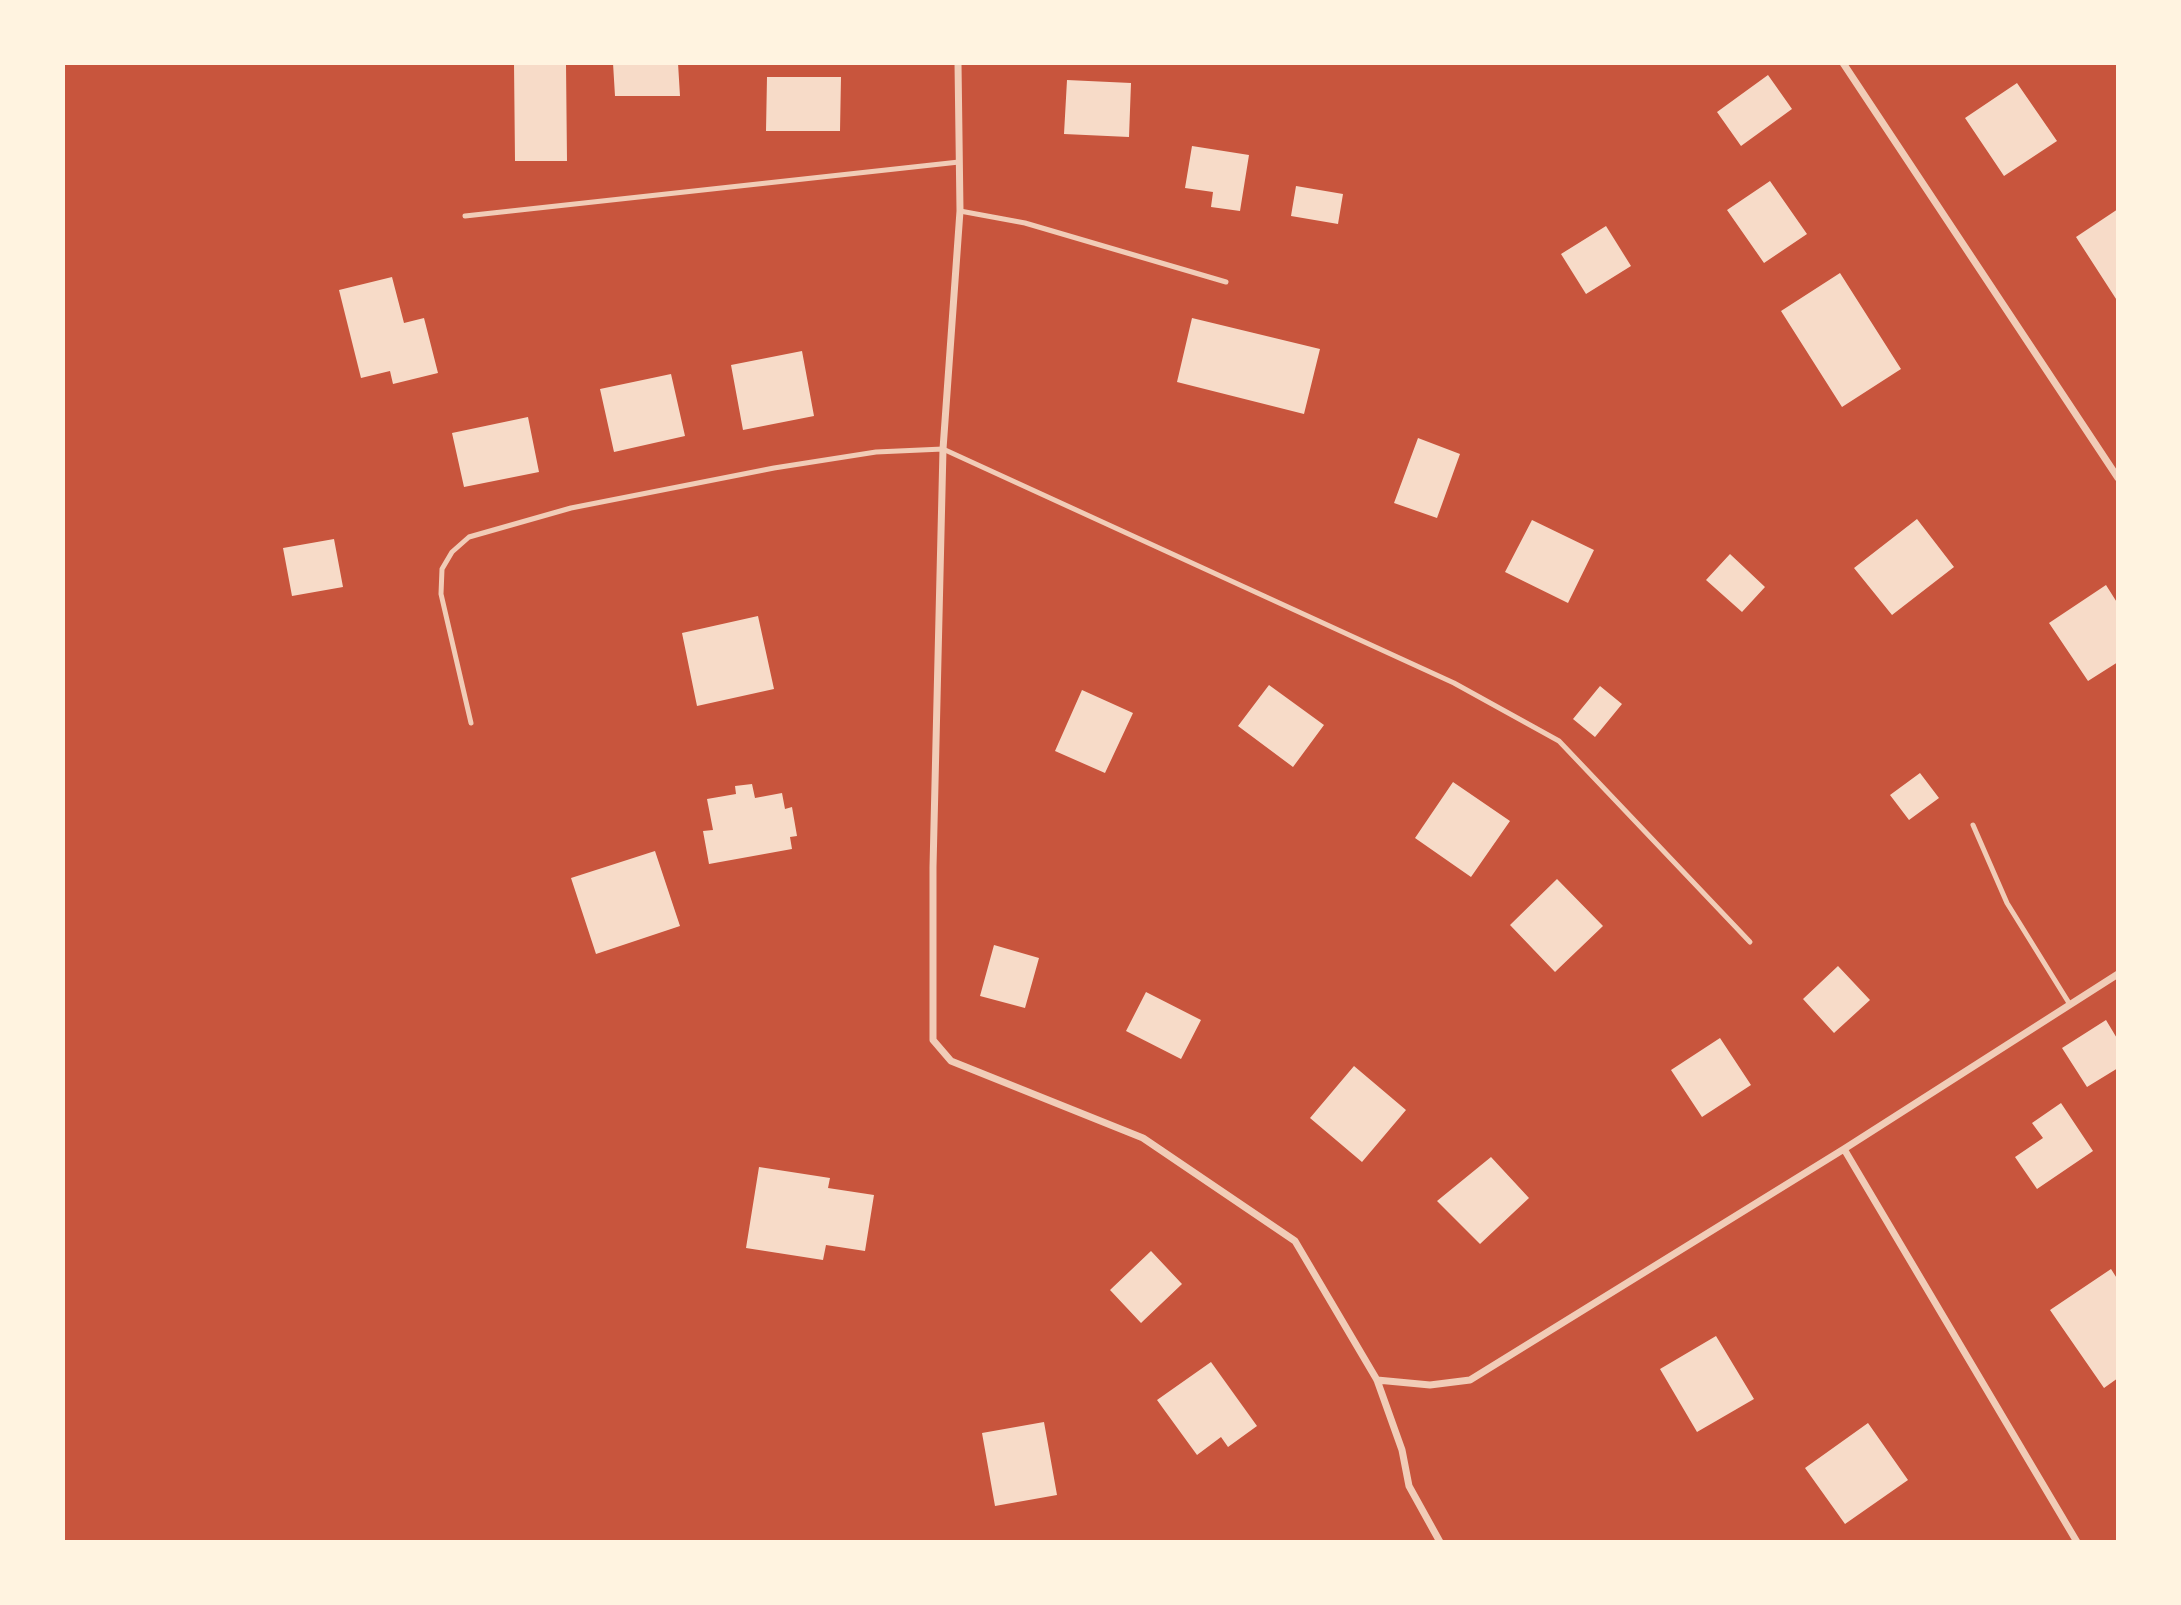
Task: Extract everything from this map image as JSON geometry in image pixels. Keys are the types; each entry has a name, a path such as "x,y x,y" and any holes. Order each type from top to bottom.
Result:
{"street":[{"path":"958,63 960,211 943,449 933,853 933,1040 951,1061 1143,1138 1294,1241 1377,1380 1402,1450 1409,1486 1440,1542"},
{"path":"1843,63 2118,478"},
{"path":"1377,1380 1430,1385 1470,1380 1844,1149 2118,974"},
{"path":"1844,1149 2077,1542"}],"lane":[{"path":"465,216 958,162"},
{"path":"960,211 1025,223 1226,282"},
{"path":"471,723 441,594 442,569 452,551 469,537 571,508 774,468 876,452 943,449 1454,683 1559,741 1750,942"},
{"path":"1973,825 2007,903 2069,1003"}],"building":[{"path":"514,63 566,64 567,161 515,161"},
{"path":"613,63 678,63 680,96 615,96"},
{"path":"1768,75 1792,109 1741,146 1717,112"},
{"path":"767,77 841,77 840,131 766,131"},
{"path":"1067,80 1131,83 1129,137 1064,134"},
{"path":"2017,83 2057,141 2004,176 1965,118"},
{"path":"1192,146 1249,155 1240,211 1211,207 1213,192 1185,188"},
{"path":"1770,181 1807,234 1764,263 1727,210"},
{"path":"1296,186 1343,194 1338,224 1291,216"},
{"path":"2118,209 2118,302 2076,237"},
{"path":"1606,226 1631,266 1586,294 1561,254"},
{"path":"1840,273 1901,369 1842,407 1781,311"},
{"path":"392,277 404,323 424,318 438,373 393,384 390,371 361,378 339,290"},
{"path":"1192,318 1320,349 1304,414 1177,382"},
{"path":"802,351 814,416 743,430 731,365"},
{"path":"671,374 685,436 614,452 600,389"},
{"path":"528,417 539,472 464,487 452,433"},
{"path":"1418,438 1460,454 1437,518 1394,503"},
{"path":"1917,519 1954,567 1892,615 1854,568"},
{"path":"1532,520 1594,550 1568,603 1505,572"},
{"path":"334,539 343,587 292,596 283,548"},
{"path":"1730,554 1765,587 1742,612 1706,580"},
{"path":"2106,585 2118,604 2118,662 2088,681 2049,623"},
{"path":"758,616 774,689 697,706 682,633"},
{"path":"1269,685 1324,725 1293,767 1238,726"},
{"path":"1600,686 1622,704 1595,737 1573,719"},
{"path":"1082,690 1133,713 1105,773 1055,751"},
{"path":"1920,773 1939,798 1909,820 1890,795"},
{"path":"1453,782 1510,821 1471,877 1415,838"},
{"path":"752,784 755,798 782,793 785,809 792,807 797,836 790,837 792,849 709,864 703,831 713,830 707,799 736,794 735,786"},
{"path":"655,851 680,926 596,954 571,878"},
{"path":"1557,879 1603,926 1555,972 1510,925"},
{"path":"994,945 1039,958 1025,1008 980,996"},
{"path":"1838,966 1870,1000 1834,1033 1803,999"},
{"path":"1146,992 1201,1020 1181,1059 1126,1031"},
{"path":"2106,1020 2118,1040 2118,1068 2087,1087 2062,1048"},
{"path":"1720,1038 1751,1085 1702,1117 1671,1070"},
{"path":"1354,1066 1406,1110 1362,1162 1310,1118"},
{"path":"2061,1103 2093,1151 2037,1189 2015,1157 2043,1138 2032,1123"},
{"path":"1491,1157 1529,1198 1480,1244 1437,1201"},
{"path":"759,1167 830,1178 828,1188 874,1195 865,1251 826,1245 823,1260 746,1248"},
{"path":"1151,1251 1182,1284 1141,1323 1110,1290"},
{"path":"2111,1269 2118,1280 2118,1378 2104,1388 2050,1310"},
{"path":"1716,1336 1754,1399 1697,1432 1660,1369"},
{"path":"1211,1362 1257,1426 1228,1447 1221,1437 1197,1455 1157,1400"},
{"path":"1044,1422 1057,1495 995,1506 982,1433"},
{"path":"1868,1423 1908,1480 1845,1524 1805,1468"}]}
